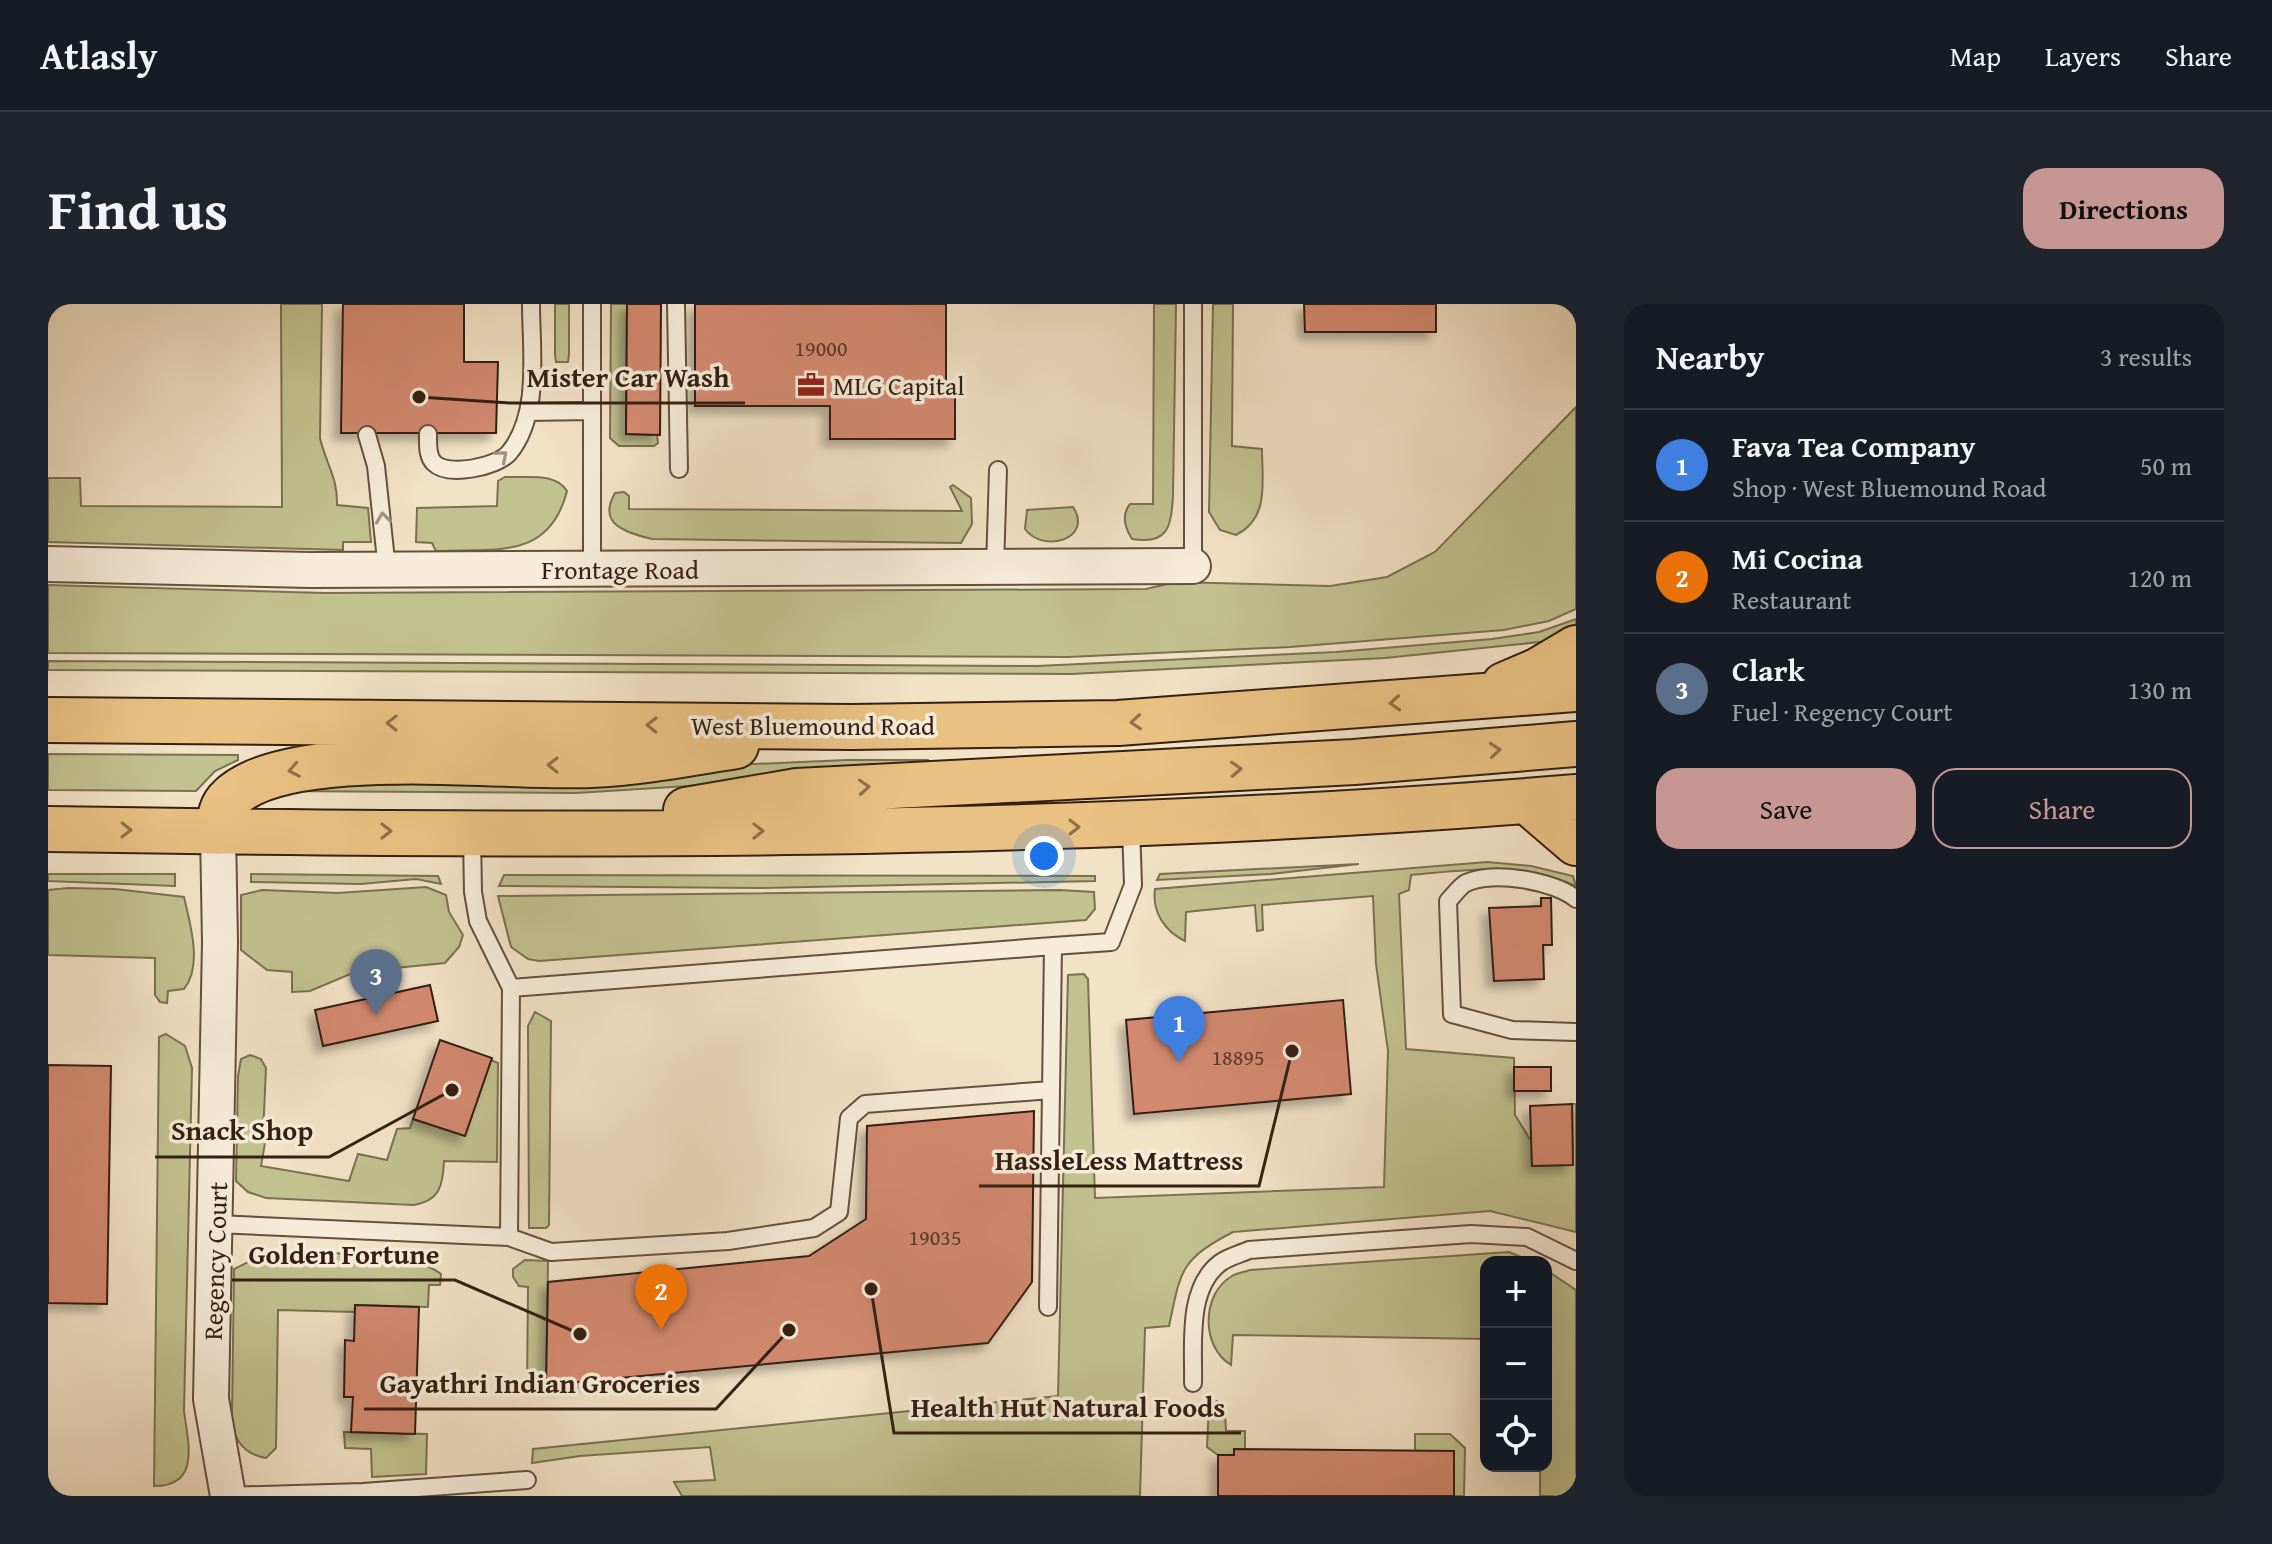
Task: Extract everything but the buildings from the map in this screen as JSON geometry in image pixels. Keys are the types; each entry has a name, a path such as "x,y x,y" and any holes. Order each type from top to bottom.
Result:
{"main road":[{"path":"1473,698 1539,670 1576,648"},
{"name":"West Bluemound Road","path":"48,720 852,727 1118,723 1576,689"},
{"path":"218,832 222,808 231,796 279,773 308,767 355,764 590,765 654,760 852,727"},
{"path":"566,831 797,791 1354,762 1576,744"},
{"path":"48,829 218,832 929,831 1131,826 1576,797"},
{"path":"1527,801 1576,843"}],"street":[{"name":"Frontage Road","path":"48,564 387,570 1193,566"},
{"name":"Regency Court","path":"218,832 216,1224 211,1399 226,1496"}],"lane":[{"path":"428,434 428,451 433,463 445,469 491,464 508,455 528,412 531,391 531,304"},
{"path":"592,304 592,569"},
{"path":"676,304 679,469"},
{"path":"1193,304 1193,566"},
{"path":"528,412 591,411"},
{"path":"367,435 376,466 387,570"},
{"path":"995,568 998,470"},
{"path":"511,988 1111,942 1133,885 1131,826"},
{"path":"472,831 473,892 478,921 511,988 509,1237"},
{"path":"1576,899 1564,889 1541,881 1493,880 1466,883 1448,901 1452,1014 1512,1030 1576,1032"},
{"path":"1048,1307 1053,946"},
{"path":"216,1224 509,1237 551,1252 728,1241 814,1228 839,1212 849,1118 865,1104 1051,1090"},
{"path":"1193,1383 1194,1321 1202,1284 1220,1263 1249,1250 1471,1234 1527,1237 1576,1261"},
{"path":"226,1496 363,1492 527,1480"}],"shaded area":[{"path":"281,304 322,304 320,438 334,479 337,505 368,508 371,542 343,542 343,550 48,542 48,478 80,478 81,506 282,507"},
{"path":"555,304 569,304 568,362 556,362"},
{"path":"611,304 627,304 626,434 657,435 658,443 654,446 619,446 610,438"},
{"path":"1154,304 1176,304 1173,496 1169,525 1160,536 1144,540 1132,539 1125,517 1130,504 1153,504"},
{"path":"1213,304 1233,304 1232,446 1262,449 1263,486 1259,509 1247,528 1236,535 1220,530 1209,512"},
{"path":"1576,407 1576,609 1549,621 1504,630 1290,647 1068,657 48,653 48,585 324,593 1146,589 1176,582 1330,586 1387,577 1435,552"},
{"path":"505,477 548,478 567,491 559,514 533,540 499,549 436,551 432,543 416,542 417,508 497,506 498,481"},
{"path":"953,485 971,498 972,524 961,543 652,539 625,531 612,520 610,513 615,493 624,492 629,496 629,509 962,511 950,487"},
{"path":"1073,507 1078,518 1077,527 1072,535 1064,539 1043,541 1025,529 1027,510"},
{"path":"1576,619 1576,631 1559,640 1385,658 1071,674 48,670 48,661 1037,666 1336,652 1492,639 1539,632"},
{"path":"48,754 238,755 238,760 215,771 196,791 48,790"},
{"path":"847,760 928,760 928,771 576,793 274,791 274,785"},
{"path":"1487,862 1531,866 1573,876 1576,886 1556,878 1515,870 1411,875 1409,890 1399,894 1406,1049 1514,1058 1515,1115 1531,1141 1532,1166 1573,1165 1572,1104 1576,1104 1576,1232 1490,1211 1233,1232 1215,1242 1185,1269 1176,1292 1169,1326 1145,1328 1140,1496 682,1496 674,1482 715,1480 710,1447 580,1456 532,1463 533,1449 1058,1396 1068,975 1084,974 1088,979 1095,1198 1384,1187 1388,1051 1376,964 1373,896 1262,905 1263,930 1257,931 1255,905 1186,912 1185,941 1171,932 1161,920 1155,905 1155,889"},
{"path":"1359,864 1271,874 1157,880 1160,874"},
{"path":"48,874 175,874 175,886 48,881"},
{"path":"251,874 438,876 441,884 416,879 361,884 251,882"},
{"path":"504,875 1095,876 1095,881 761,888 499,886"},
{"path":"426,887 446,895 449,912 463,935 459,947 445,963 355,972 310,991 292,992 292,972 267,970 241,950 241,895 262,890 338,893"},
{"path":"115,889 184,897 194,956 190,979 184,989 168,991 167,1003 160,1002 155,995 155,958 48,955 48,890"},
{"path":"1094,892 1095,909 1086,920 539,961 528,959 511,947 498,896"},
{"path":"535,1012 551,1021 549,1225 546,1228 529,1228 528,1026"},
{"path":"166,1034 185,1046 192,1068 184,1411 189,1449 185,1471 179,1479 154,1486 159,1037"},
{"path":"250,1055 261,1059 266,1068 263,1135 266,1137 261,1166 349,1181 358,1154 387,1160 397,1129 410,1128 413,1119 465,1135 491,1060 498,1063 497,1162 444,1161 443,1177 434,1196 413,1205 266,1198 248,1192 236,1181 238,1076 241,1059"},
{"path":"1509,1252 1519,1256 1480,1256 1480,1339 1233,1335 1231,1365 1214,1346 1210,1334 1210,1307 1222,1284 1232,1276 1250,1270"},
{"path":"266,1253 382,1256 425,1265 441,1274 440,1285 429,1285 428,1307 356,1305 355,1312 278,1310 276,1448 266,1458 251,1453 241,1445 234,1433 232,1417 234,1269"},
{"path":"525,1260 548,1261 546,1385 527,1387 528,1287 519,1286 513,1277 513,1269"},
{"path":"1552,1274 1576,1290 1576,1496 1540,1496 1540,1472 1552,1472"},
{"path":"1217,1401 1225,1414 1226,1431 1245,1431 1245,1449 1234,1449 1234,1455 1218,1455 1207,1447 1209,1405"},
{"path":"344,1432 427,1434 426,1474 372,1477 371,1449 345,1448"},
{"path":"1415,1434 1450,1434 1465,1448 1464,1496 1454,1496 1454,1451 1415,1451"}],"place":[{"name":"MLG Capital","path":"811,385"},
{"name":"Mister Car Wash","path":"419,397"},
{"name":"Clark","path":"376,1015"},
{"name":"HassleLess Mattress","path":"1292,1051"},
{"name":"Fava Tea Company","path":"1179,1062"},
{"name":"Snack Shop","path":"452,1090"},
{"name":"Health Hut Natural Foods","path":"871,1289"},
{"name":"Mi Cocina","path":"661,1330"},
{"name":"Gayathri Indian Groceries","path":"789,1330"},
{"name":"Golden Fortune","path":"580,1334"}]}
